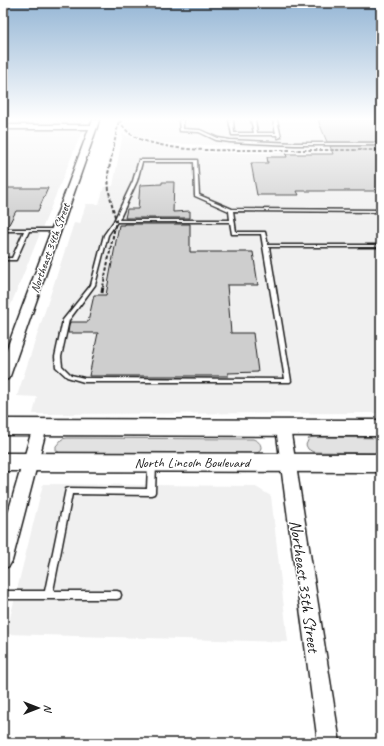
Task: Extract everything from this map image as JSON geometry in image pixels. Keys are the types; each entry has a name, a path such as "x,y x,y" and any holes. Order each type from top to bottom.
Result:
{"main road":[{"path":"3,427 381,428"},
{"name":"North Lincoln Boulevard","path":"3,462 381,463"}],"street":[{"name":"Northeast 34th Street","path":"3,376 84,155"},
{"path":"3,562 40,427"},
{"name":"Northeast 35th Street","path":"283,428 329,743"}],"lane":[{"path":"231,210 234,233 263,233 288,381 84,380 69,376 59,367 58,356 66,320 93,285 106,235 116,220 135,181 140,161 196,161 197,196 231,210 381,211"},
{"path":"116,220 232,221"},
{"path":"3,230 56,230"},
{"path":"3,259 14,259 27,230"},
{"path":"266,246 381,246"},
{"path":"48,595 69,491 151,492 152,462"},
{"path":"3,595 117,596"}],"shaded area":[{"path":"3,155 72,155 3,324"},
{"path":"119,155 381,155 381,413 33,414 37,397 17,396 74,223 80,224 86,204 99,204 104,187 113,186"},
{"path":"309,438 381,438 381,453 313,452 308,449 306,445"},
{"path":"62,439 253,439 259,442 261,448 259,452 253,454 60,453 56,450 56,446"},
{"path":"43,484 254,486 271,496 288,642 6,634"}],"building":[{"path":"286,155 381,155 381,191 297,191 299,195 257,195 251,163 268,163 267,157 287,157"},
{"path":"162,182 174,182 173,212 190,211 190,218 125,218 127,209 138,209 140,185 162,184"},
{"path":"3,188 48,188 38,211 16,211 7,228 3,228"},
{"path":"190,224 190,252 253,252 258,285 227,285 231,333 253,333 258,372 228,373 228,376 89,376 98,333 68,333 69,326 70,322 88,322 94,295 106,295 119,225"}],"railway":[{"path":"103,287 116,221 109,192 108,174 112,155"},
{"path":"102,293 103,286"}]}
